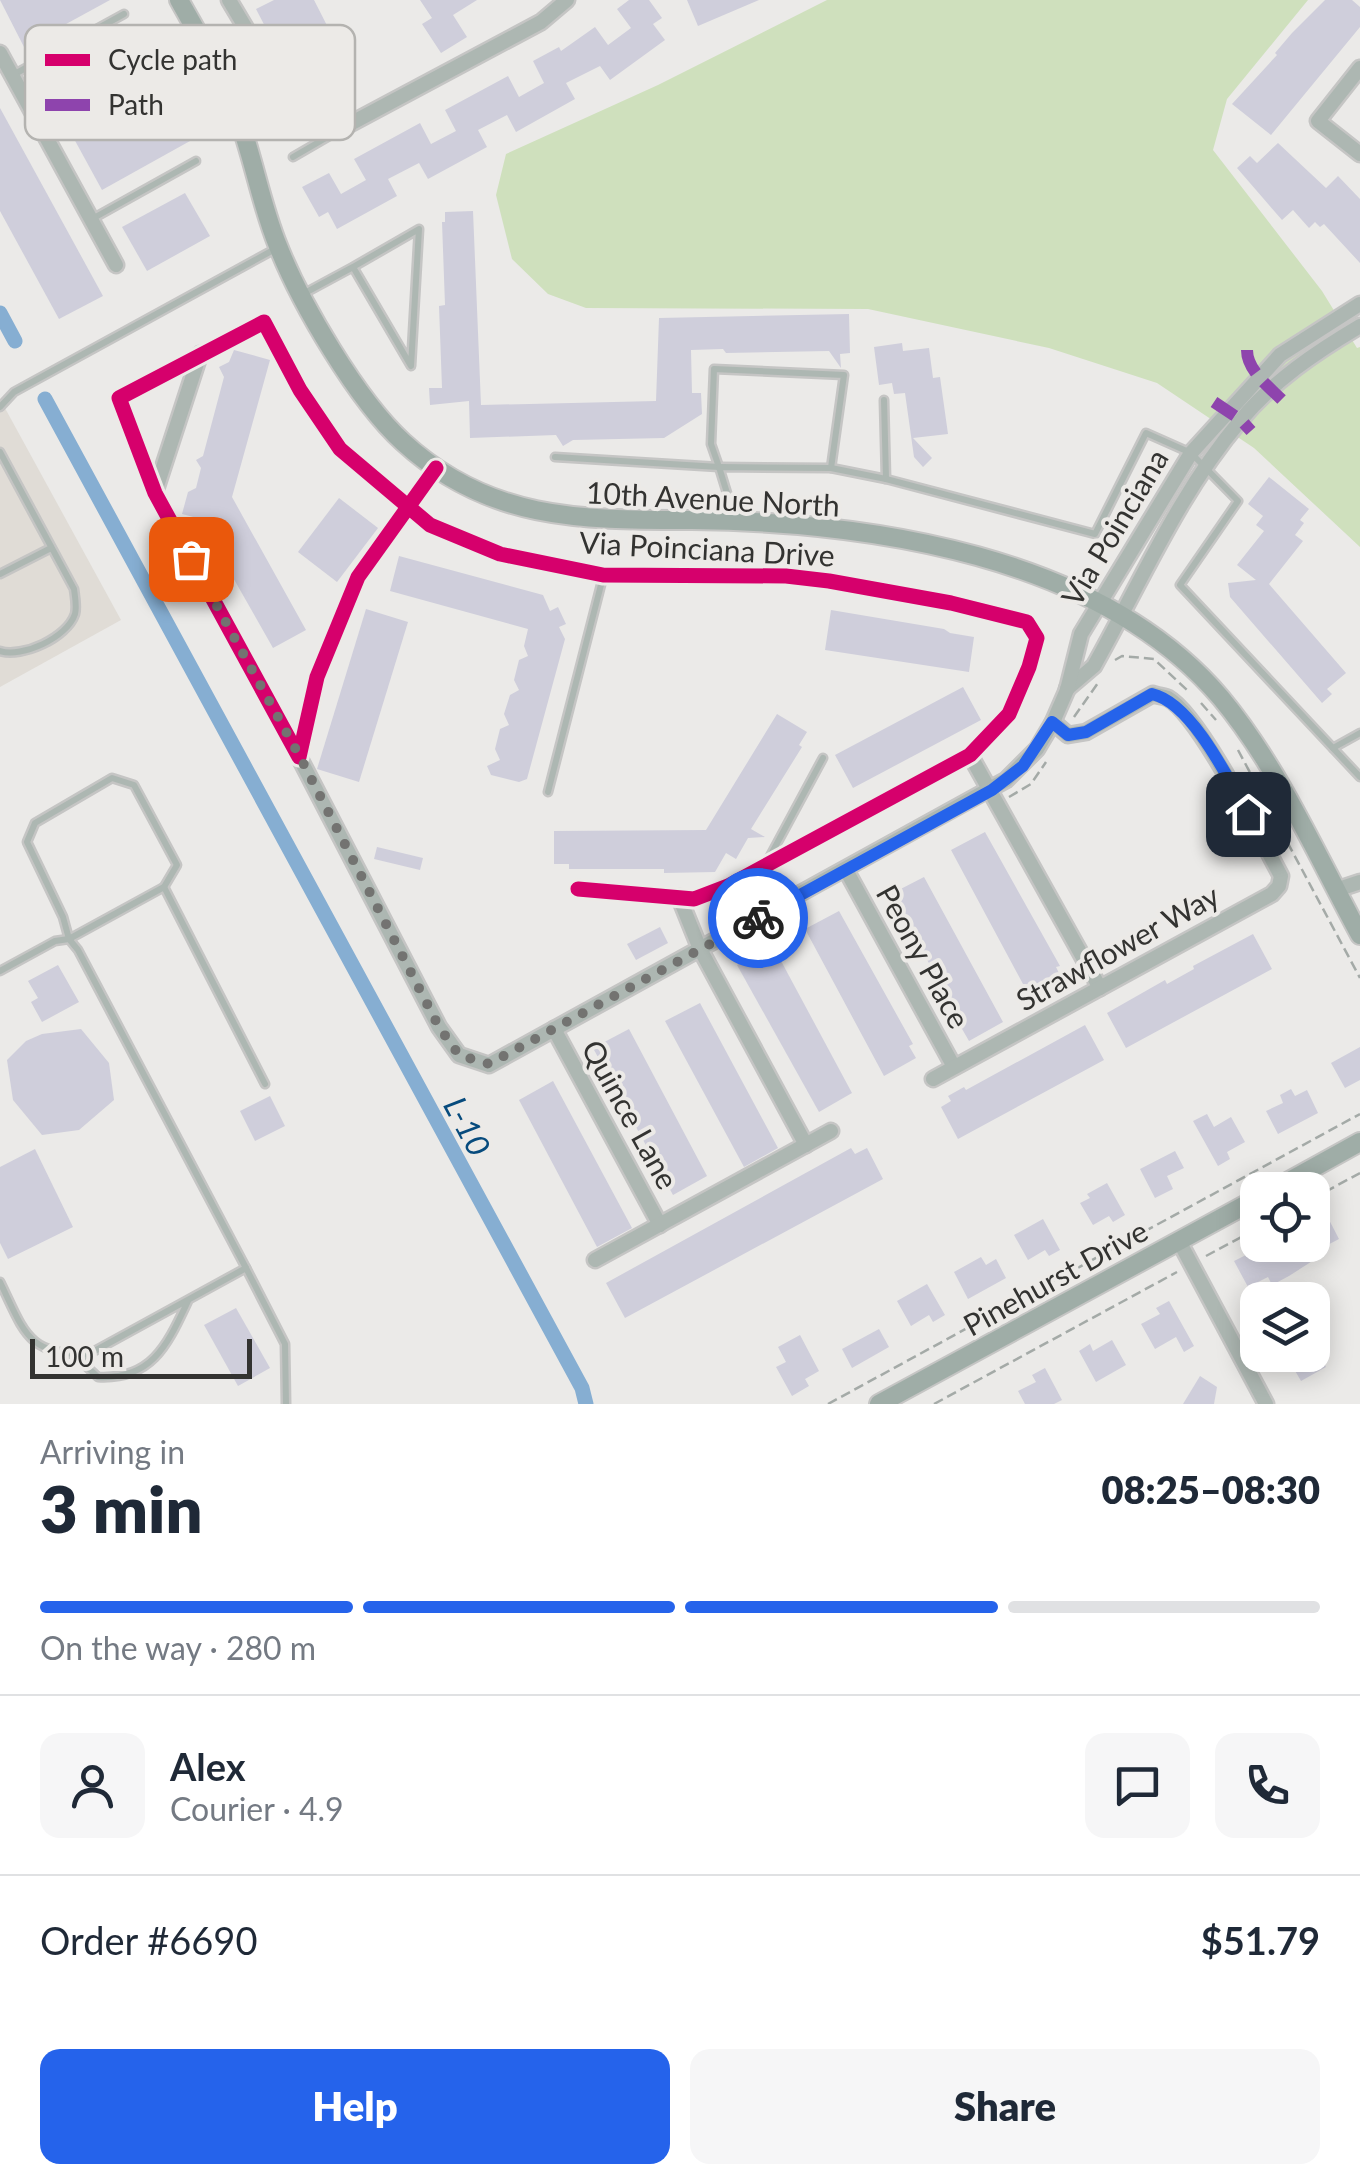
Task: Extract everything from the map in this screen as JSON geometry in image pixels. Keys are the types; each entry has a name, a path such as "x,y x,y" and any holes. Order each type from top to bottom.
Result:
{"street":[{"name":"10th Avenue North","path":"179,0 192,25"},
{"path":"229,0 244,25"},
{"path":"355,121 541,22 567,0"},
{"path":"0,54 25,99"},
{"path":"1360,68 1318,121 1360,154"},
{"path":"48,140 116,265"},
{"name":"10th Avenue North","path":"244,140 278,247 302,294 377,415 436,468 471,489 535,512 594,520 736,521 849,532 954,552 1050,581 1101,602 1189,666 1245,729 1360,935"},
{"name":"Via Poinciana","path":"1067,690 1094,666 1239,410 1280,355 1360,304"},
{"name":"Via Poinciana Drive","path":"554,1029 489,1064 459,1055 439,1027 300,757 155,493 119,398 264,322 300,390 340,448 430,524 500,554 603,575 814,579 880,588 1027,622 1038,638 1009,714 970,755 728,886 694,898 578,889"},
{"name":"Via Poinciana","path":"554,1029 846,870 996,797 1058,727 1081,634 1191,453 1239,410 1310,356 1360,326"},
{"path":"155,493 200,354"},
{"path":"300,757 317,677 358,577 436,468"},
{"name":"Strawflower Way","path":"933,1078 1272,894 1279,886 1280,876 1204,740 1167,698 1152,694 1086,732 1058,727"},
{"path":"970,755 1100,988"},
{"name":"Peony Place","path":"846,870 954,1067"},
{"path":"1336,890 1360,882"},
{"path":"679,897 700,950 806,1145"},
{"name":"Quince Lane","path":"554,1029 660,1224"},
{"path":"594,1260 831,1131"},
{"path":"1305,1172 1360,1142"},
{"name":"Pinehurst Drive","path":"879,1404 1240,1208"},
{"path":"1179,1241 1266,1404"}],"lane":[{"path":"104,25 124,14"},
{"path":"12,75 25,68"},
{"path":"294,158 323,140"},
{"path":"91,219 196,162"},
{"path":"302,294 352,266 419,229 411,366 352,266"},
{"path":"0,407 14,392 278,247"},
{"path":"736,521 711,444 714,369 844,375 832,468"},
{"path":"884,400 886,479"},
{"path":"555,458 719,467 832,468 1095,534 1146,433 1191,453 1238,501 1180,585 1360,777"},
{"path":"0,452 74,589 74,616 57,634 21,653 0,651"},
{"path":"0,574 52,548"},
{"name":"Via Poinciana Drive","path":"548,792 603,575"},
{"path":"1332,748 1360,733"},
{"path":"766,866 823,758"},
{"path":"0,972 55,941 69,939 164,887 177,865 134,785 112,778 36,823 27,842 63,916 69,939 285,1344 286,1404"},
{"path":"164,887 265,1084"},
{"path":"0,1282 30,1339 60,1355 89,1354 246,1268"},
{"path":"89,1354 88,1367 98,1377 112,1378 140,1370 165,1349 188,1300"}],"path":[{"path":"1109,667 1122,656 1154,659 1188,690"},
{"path":"1058,727 1098,684"},
{"path":"1199,701 1221,726"},
{"path":"1236,746 1360,978"},
{"path":"996,797 1031,784 1050,756"},
{"path":"828,1404 1360,1114"},
{"path":"1330,1189 1360,1173"},
{"path":"934,1404 1240,1238"}],"shaded area":[{"path":"0,399 121,620 0,687"}],"green space":[{"path":"827,0 1308,0 1227,99 1213,150 1322,291 1357,348 1360,347 1360,547 1254,448 1157,383 1049,348 868,309 586,308 548,294 512,259 496,195 506,154 658,85"}],"building":[{"path":"0,0 110,0 64,25 25,25 24,47"},
{"path":"274,0 314,0 327,25 264,25 256,9"},
{"path":"420,0 477,0 453,15 467,37 441,53 422,24 432,18"},
{"path":"629,0 649,0 662,18 653,24 665,40 610,80 600,66 566,83 575,99 516,132 507,115 478,130 487,147 428,179 419,163 388,179 397,196 337,229 328,212 319,217 302,187 329,173 341,194 366,180 354,159 420,123 431,144 456,131 445,110 508,76 519,97 544,83 533,61 559,47 561,51 595,27 608,45 631,28 617,9"},
{"path":"687,0 759,0 698,26"},
{"path":"1325,0 1352,0 1360,7 1360,27 1271,135 1232,104"},
{"path":"0,108 103,296 59,319 0,211"},
{"path":"75,140 189,140 190,141 102,190"},
{"path":"1278,143 1326,188 1338,176 1360,199 1360,263 1324,224 1320,227 1315,222 1309,228 1293,210 1282,220 1237,168 1250,156 1257,163"},
{"path":"185,193 210,236 147,271 122,227"},
{"path":"473,211 481,405 656,401 659,318 849,314 850,353 840,354 841,368 829,351 691,350 692,393 701,393 702,414 664,438 573,440 563,446 556,435 470,438 469,401 430,405 429,388 442,388 442,222 445,212"},
{"path":"902,343 903,351 929,348 933,378 940,377 948,434 913,438 932,458 923,467 914,457 905,393 894,394 892,383 879,385 874,347"},
{"path":"234,350 270,360 232,497 306,630 273,648 219,553 206,550 215,544 201,519 182,514 188,492 196,488 201,468 196,460 203,456 224,377 219,367 229,362"},
{"path":"1269,477 1309,509 1295,535 1303,541 1269,584 1346,673 1327,689 1332,694 1322,703 1230,597 1228,583 1256,580 1237,565 1264,531 1256,525 1263,516 1248,504"},
{"path":"339,498 378,528 337,582 298,552"},
{"path":"399,556 543,595 550,611 558,607 566,624 559,627 565,639 527,779 519,782 491,775 487,766 500,760 495,749 500,729 509,725 504,714 510,695 519,690 514,680 519,660 528,656 524,646 528,629 390,591"},
{"path":"366,609 408,622 359,782 317,769"},
{"path":"831,610 974,637 969,672 825,650"},
{"path":"963,687 981,720 853,788 835,755"},
{"path":"777,714 807,732 799,745 802,747 751,829 765,837 748,838 736,859 726,853 715,872 569,869 569,864 554,864 554,831 706,830"},
{"path":"985,832 1060,966 1056,967 1062,979 1030,997 951,850"},
{"path":"377,847 423,858 420,870 374,859"},
{"path":"924,877 1003,1022 969,1041 889,895"},
{"path":"839,911 913,1044 909,1046 916,1058 884,1076 805,929"},
{"path":"660,927 668,943 636,960 627,944"},
{"path":"1253,934 1272,969 1126,1048 1107,1013 1165,980 1167,984"},
{"path":"773,946 852,1093 819,1112 737,965"},
{"path":"58,965 79,1002 42,1022 31,1002 38,998 28,981"},
{"path":"700,1003 778,1148 744,1167 665,1021"},
{"path":"1085,1025 1104,1060 958,1139 941,1107 951,1101 948,1096"},
{"path":"81,1029 109,1063 114,1100 79,1130 42,1135 13,1100 7,1060 26,1041 42,1034"},
{"path":"629,1029 707,1176 673,1195 593,1048"},
{"path":"1360,1047 1360,1080 1345,1088 1331,1063"},
{"path":"553,1081 632,1228 597,1247 519,1100"},
{"path":"1291,1089 1295,1096 1307,1090 1318,1113 1278,1134 1266,1111 1283,1103 1280,1095"},
{"path":"270,1096 285,1126 255,1141 240,1111"},
{"path":"1207,1114 1214,1127 1231,1117 1245,1142 1227,1152 1230,1159 1218,1166 1193,1121"},
{"path":"851,1148 855,1154 867,1148 883,1179 625,1318 606,1283"},
{"path":"35,1149 73,1227 8,1259 0,1243 0,1167"},
{"path":"1175,1151 1184,1168 1167,1176 1173,1189 1155,1198 1140,1169"},
{"path":"1107,1183 1125,1215 1113,1222 1109,1216 1093,1225 1080,1203 1090,1198 1087,1194"},
{"path":"1043,1219 1060,1250 1049,1256 1045,1250 1028,1260 1014,1235"},
{"path":"1330,1222 1339,1239 1330,1244"},
{"path":"981,1257 986,1265 996,1259 1006,1278 968,1299 954,1272"},
{"path":"1240,1258 1240,1262 1311,1262 1278,1282 1270,1282 1268,1277 1245,1282 1234,1261"},
{"path":"927,1284 945,1315 933,1322 929,1315 911,1326 897,1301"},
{"path":"1169,1301 1194,1346 1184,1352 1176,1337 1155,1349 1141,1324 1160,1314 1156,1308"},
{"path":"236,1308 270,1368 238,1386 204,1325"},
{"path":"879,1329 889,1347 852,1368 842,1349"},
{"path":"800,1335 819,1371 805,1379 809,1386 792,1396 776,1367 786,1362 778,1347"},
{"path":"1112,1340 1126,1365 1096,1382 1079,1351 1090,1344 1093,1351"},
{"path":"1045,1368 1062,1400 1054,1404 1025,1404 1018,1391 1036,1382 1032,1375"},
{"path":"1296,1372 1317,1372 1301,1381"},
{"path":"1200,1376 1217,1387 1214,1404 1183,1404"}],"waterway":[{"name":"L-10","path":"0,313 15,341"},
{"name":"L-10","path":"45,399 582,1388 586,1404"}],"marked path":[{"path":"1247,350 1254,371 1282,400"},
{"path":"1214,402 1251,431"}],"cycle path":[{"path":"436,468 358,577 317,677 299,757 155,493 119,398 264,322 300,390 340,449 430,525 500,554 603,575 786,576 829,581 951,603 1027,622 1037,638 1009,714 970,755 728,886 694,899 578,889"}],"way so far":[{"path":"191,559 300,757 439,1027 459,1055 489,1064 758,918"}],"route":[{"path":"758,918 992,790 1023,766 1052,722 1068,735 1086,732 1152,694 1177,706 1204,740 1248,814"}]}
